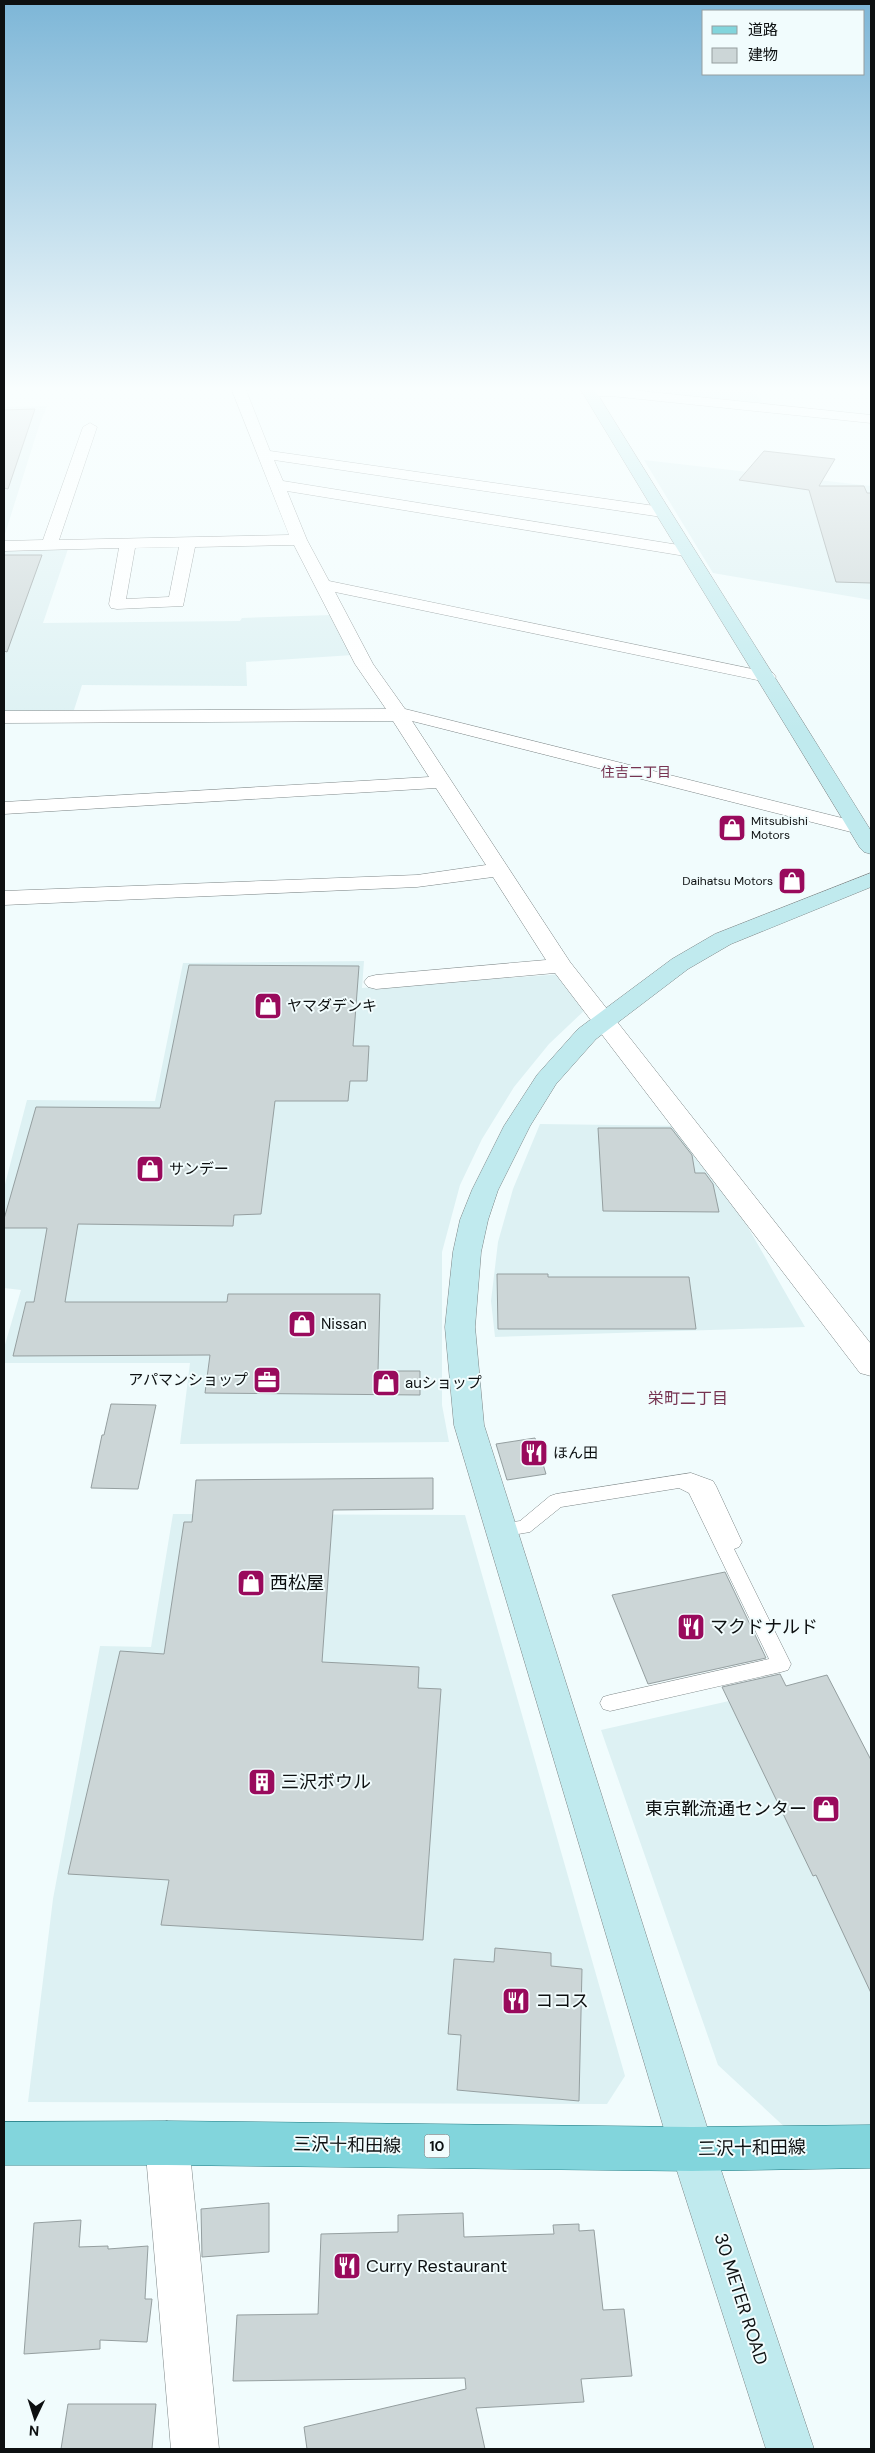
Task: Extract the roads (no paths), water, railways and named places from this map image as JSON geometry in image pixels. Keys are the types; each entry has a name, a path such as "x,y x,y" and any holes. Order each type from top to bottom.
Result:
{"main road":[{"name":"三沢十和田線","path":"4,2144 167,2143 692,2149 871,2147"}],"street":[{"path":"49,545 63,504"},
{"path":"285,504 299,540 364,664 398,713 561,966 871,1365"},
{"path":"397,504 685,551"},
{"path":"610,504 662,512"},
{"path":"657,504 685,551 767,677 871,848"},
{"path":"4,546 299,540"},
{"path":"128,543 117,604 177,602 188,542"},
{"path":"324,585 767,677"},
{"path":"4,717 412,714 859,828"},
{"path":"4,808 441,782"},
{"path":"4,898 417,881 500,870"},
{"name":"30 METER ROAD","path":"790,2449 692,2149 469,1425 460,1327 467,1252 474,1220 485,1190 517,1126 546,1080 587,1034 680,964 723,939 871,879"},
{"path":"376,982 561,966"},
{"path":"167,2143 195,2449"}],"lane":[{"path":"500,1530 524,1527 556,1501 681,1482 696,1488 780,1664 610,1703"}],"place":[{"name":"Mitsubishi Motors","path":"732,828"},
{"name":"Daihatsu Motors","path":"792,881"},
{"name":"ヤマダデンキ","path":"268,1006"},
{"name":"サンデー","path":"150,1169"},
{"name":"Nissan","path":"302,1324"},
{"name":"アパマンショップ","path":"267,1380"},
{"name":"auショップ","path":"386,1383"},
{"name":"ほん田","path":"534,1453"},
{"name":"西松屋","path":"251,1583"},
{"name":"マクドナルド","path":"691,1627"},
{"name":"三沢ボウル","path":"262,1782"},
{"name":"東京靴流通センター","path":"826,1809"},
{"name":"ココス","path":"516,2001"},
{"name":"Curry Restaurant","path":"347,2266"}],"district":[{"name":"住吉二丁目","path":"636,772"},
{"name":"栄町二丁目","path":"688,1398"}]}
